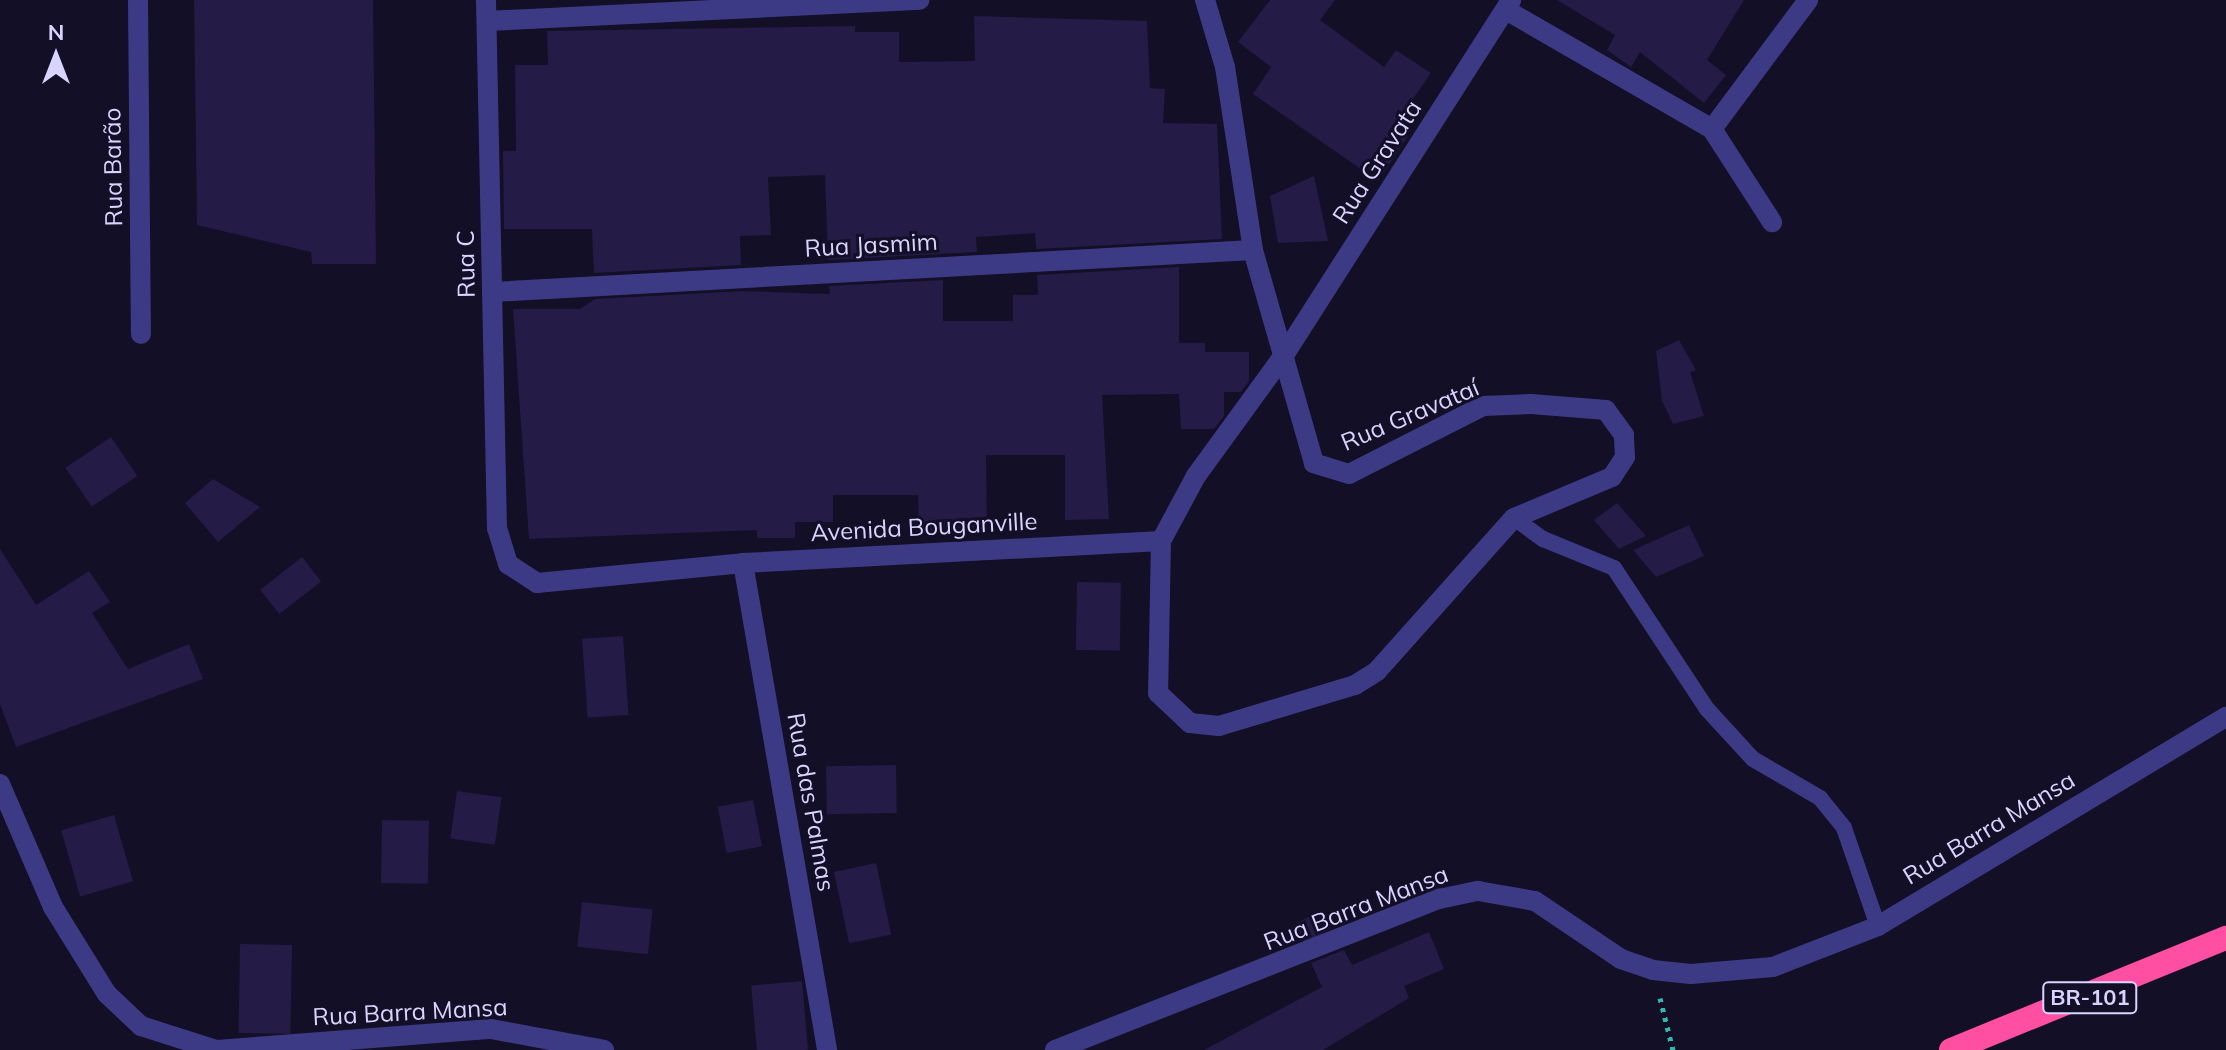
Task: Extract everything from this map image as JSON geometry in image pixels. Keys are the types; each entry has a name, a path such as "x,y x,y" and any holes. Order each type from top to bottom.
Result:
{"highway":[{"name":"BR-101","path":"1951,1050 2226,938"}],"street":[{"name":"Rua Barão","path":"138,0 141,334"},
{"path":"487,10 919,0"},
{"name":"Rua Gravataí","path":"1161,541 1158,693 1181,718 1219,726 1355,685 1377,671 1514,518 1612,477 1625,457 1624,435 1606,410 1483,406 1349,474 1314,463 1286,352 1253,250 1225,67 1205,0"},
{"path":"1712,129 1808,0"},
{"path":"1509,5 1712,129 1772,222"},
{"name":"Rua Gravata","path":"1286,352 1509,5"},
{"name":"Rua C","path":"487,10 497,528"},
{"name":"Rua Jasmim","path":"492,292 1253,250"},
{"path":"1161,541 1196,476 1286,352"},
{"name":"Avenida Bouganville","path":"497,528 508,564 537,583 743,563 1161,541"},
{"name":"Rua das Palmas","path":"743,563 827,1050"},
{"name":"Rua Barra Mansa","path":"1055,1050 1439,899 1478,891 1535,901 1621,959 1653,970 1691,974 1773,967 1878,926 2226,717"},
{"name":"Rua Barra Mansa","path":"0,784 53,907 107,994 141,1026 216,1050 491,1029 604,1050"}],"lane":[{"path":"1514,518 1543,539 1614,568 1707,709 1753,759 1820,798 1844,828 1878,926"}],"path":[{"path":"1653,970 1673,1050"}],"building":[{"path":"194,0 373,0 376,264 312,264 311,252 197,225"},
{"path":"1270,0 1335,0 1320,20 1384,67 1396,50 1431,73 1394,126 1408,136 1378,181 1253,94 1271,67 1238,42"},
{"path":"1557,0 1744,0 1707,60 1726,75 1704,103 1640,52 1631,67 1607,50 1615,35"},
{"path":"974,16 1147,21 1150,88 1165,89 1163,123 1217,124 1222,239 1036,249 1035,233 976,237 977,252 828,260 825,175 768,177 771,235 740,236 741,265 594,273 592,229 504,229 503,151 516,151 515,65 548,65 547,31 855,26 855,32 899,32 899,62 975,61"},
{"path":"1314,176 1328,241 1278,243 1270,196"},
{"path":"1179,267 1179,343 1205,343 1205,352 1249,352 1249,381 1241,392 1224,392 1224,416 1214,429 1181,429 1179,394 1102,395 1109,519 1065,520 1065,455 986,455 987,531 919,531 918,495 833,495 833,522 795,522 795,538 757,538 757,530 529,539 513,309 580,309 595,299 742,291 830,294 829,286 943,280 943,321 1013,321 1013,295 1038,295 1037,275"},
{"path":"1679,340 1696,370 1690,372 1704,416 1673,424 1662,401 1656,351"},
{"path":"111,437 137,476 92,507 65,468"},
{"path":"213,479 260,507 218,542 185,503"},
{"path":"1617,503 1646,536 1619,549 1594,520"},
{"path":"1689,525 1704,556 1656,577 1633,550"},
{"path":"0,549 36,605 89,571 110,602 92,613 128,669 189,644 203,679 16,747 0,704"},
{"path":"302,557 321,581 279,614 260,590"},
{"path":"1077,582 1121,583 1120,651 1076,650"},
{"path":"623,636 629,715 588,718 582,639"},
{"path":"896,765 897,813 827,814 826,766"},
{"path":"457,791 502,797 495,845 450,839"},
{"path":"753,800 762,846 727,853 718,807"},
{"path":"114,815 133,881 80,896 61,830"},
{"path":"382,820 429,821 428,884 381,883"},
{"path":"876,863 891,934 849,943 834,872"},
{"path":"582,902 653,909 648,954 577,947"},
{"path":"1321,910 1331,928 1304,943 1294,925"},
{"path":"1429,932 1444,969 1404,986 1409,998 1323,1050 1204,1050 1322,987 1311,963 1344,950 1352,965"},
{"path":"240,944 292,945 290,1034 238,1033"},
{"path":"802,981 808,1050 757,1050 751,985"}]}
